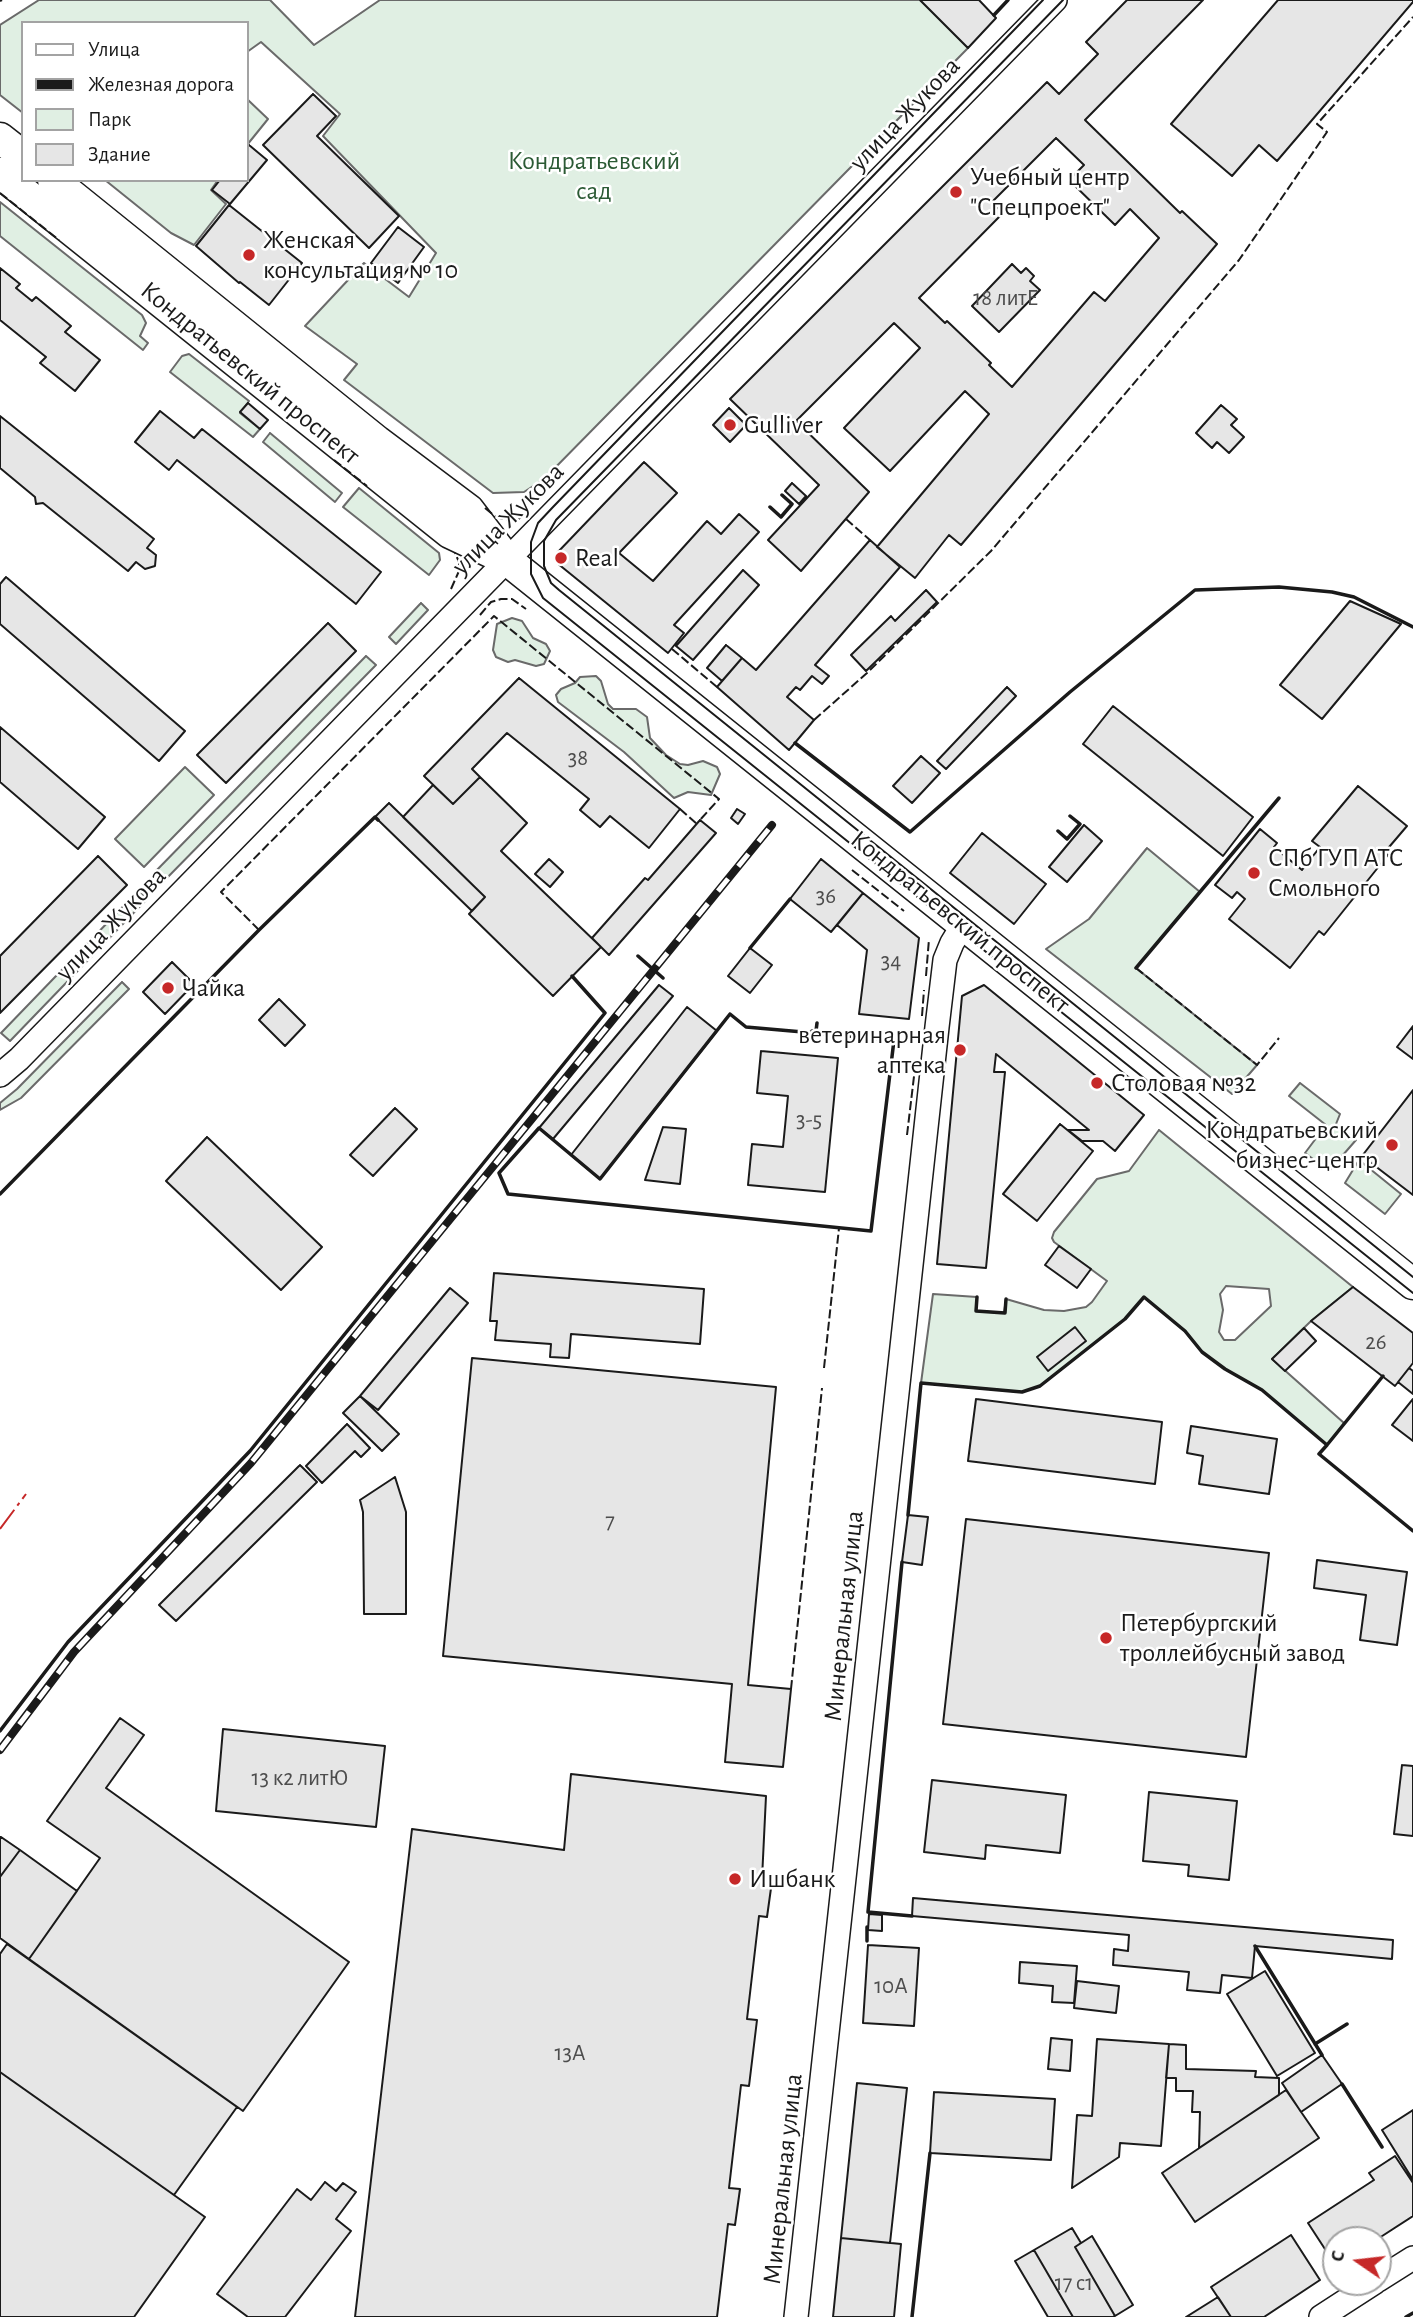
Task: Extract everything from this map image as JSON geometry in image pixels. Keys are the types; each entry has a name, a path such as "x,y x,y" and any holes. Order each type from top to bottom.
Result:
{"main road":[{"path":"0,138 21,154"},
{"name":"Кондратьевский проспект","path":"0,173 450,533 507,560 1413,1284"},
{"name":"Кондратьевский проспект","path":"55,182 377,441 470,510 507,560"}],"street":[{"name":"улица Жукова","path":"0,1075 19,1059 1055,0"},
{"name":"Минеральная улица","path":"796,2317 938,1017 945,960 964,925"},
{"path":"1392,2271 1413,2258"},
{"path":"1321,2317 1353,2296"}],"green space":[{"name":"Кондратьевский сад","path":"39,0 270,0 314,45 380,0 920,0 968,48 544,479 524,492 493,493 344,380 357,364 305,326 364,263 409,297 436,253 323,136 340,114 261,42 248,51 248,21 21,21 21,111 0,95 0,25"},
{"path":"248,100 268,119 248,144"},
{"path":"107,182 217,182 211,190 226,204 194,245 171,233"},
{"path":"0,202 142,315 146,323 140,336 148,343 143,350 0,236"},
{"path":"189,354 249,401 240,413 260,429 253,437 170,372 182,356"},
{"path":"270,433 342,493 335,502 263,442"},
{"path":"359,488 439,553 440,560 429,575 343,507"},
{"path":"421,603 428,610 396,644 389,637"},
{"path":"512,618 522,621 533,638 546,644 550,651 544,664 536,666 515,660 508,662 496,657 493,650 497,624"},
{"path":"366,656 376,665 161,884 152,875"},
{"path":"596,676 601,681 608,704 613,709 636,709 647,717 650,738 666,755 680,764 703,761 717,767 720,774 711,795 688,792 674,798 624,752 558,702 556,695 561,689 575,683 580,677"},
{"path":"185,767 214,795 144,867 115,839"},
{"path":"1147,848 1200,892 1136,968 1257,1065 1232,1094 1046,949 1089,919"},
{"path":"139,890 147,899 10,1041 1,1033"},
{"path":"122,982 129,989 21,1098 0,1110 0,1103"},
{"path":"1300,1083 1340,1114 1336,1124 1356,1140 1329,1171 1305,1153 1326,1125 1289,1096"},
{"path":"1159,1130 1353,1287 1311,1321 1272,1359 1344,1423 1327,1445 1262,1390 1202,1352 1185,1331 1144,1297 1125,1319 1040,1386 1022,1392 921,1383 933,1294 977,1297 976,1311 1004,1313 1006,1299 1044,1310 1064,1311 1086,1307 1092,1302 1107,1281 1052,1238 1097,1179 1129,1171","holes":["1226,1286 1269,1289 1271,1306 1235,1340 1224,1340 1219,1332 1223,1310 1220,1294"]},
{"path":"1359,1160 1401,1194 1385,1214 1345,1183"}],"building":[{"path":"920,0 979,0 996,18 968,48"},
{"path":"1127,0 1203,0 1085,120 1180,213 1182,211 1217,244 961,545 949,535 915,578 877,547 989,414 965,391 890,471 844,428 920,348 894,323 796,421 869,492 801,571 768,540 819,485 730,399 1047,82 1059,94 1098,54 1086,42","holes":["1056,138 1084,165 1069,180 1115,225 1130,209 1159,238 1105,301 1094,292 1012,387 989,365 991,363 919,298 1003,213 992,202"]},
{"path":"1278,0 1413,2 1277,161 1259,145 1232,176 1171,124"},
{"path":"313,94 336,116 317,136 399,216 369,248 263,145"},
{"path":"248,146 267,160 230,204 212,190 218,182 248,182"},
{"name":"Женская консультация № 10","path":"229,205 302,263 269,305 196,246"},
{"path":"398,227 424,247 398,283 371,263"},
{"path":"1012,264 1021,273 1026,268 1034,276 1030,281 1040,290 999,332 972,306"},
{"path":"0,268 20,284 16,288 32,301 36,297 71,326 65,332 100,360 75,391 40,363 46,357 0,320"},
{"path":"248,403 268,420 260,429 240,412"},
{"path":"1221,405 1237,419 1231,425 1244,437 1229,453 1217,442 1212,448 1196,433"},
{"name":"Gulliver","path":"729,408 746,425 730,442 713,425"},
{"path":"160,411 194,438 202,429 381,572 356,604 177,460 169,470 135,442"},
{"path":"0,416 154,539 147,548 156,555 155,566 145,569 136,562 128,571 43,503 36,504 35,497 0,468"},
{"path":"644,462 677,493 619,553 653,581 707,521 721,534 739,514 759,532 674,625 684,633 668,653 557,563 557,553"},
{"path":"792,483 806,496 799,504 785,491"},
{"path":"870,540 900,567 815,665 829,676 822,684 812,676 800,690 796,687 787,697 814,720 789,750 717,687 742,658 756,670"},
{"path":"743,570 759,585 693,660 676,646"},
{"path":"6,577 185,731 159,761 0,624 0,584"},
{"path":"926,590 937,602 866,671 851,655 891,616 895,621"},
{"path":"1350,601 1401,624 1322,719 1280,685"},
{"path":"328,623 356,651 226,783 197,755"},
{"path":"726,645 742,658 722,681 707,668"},
{"path":"519,678 680,809 649,848 610,816 600,827 580,810 589,799 507,733 472,769 480,777 453,804 424,776"},
{"path":"1007,687 1016,696 946,769 937,761"},
{"path":"1113,706 1253,817 1223,856 1083,744"},
{"path":"0,727 105,817 78,849 0,782"},
{"path":"921,756 940,773 912,803 893,786"},
{"path":"480,777 527,823 501,851 601,947 553,996 469,914 485,897 403,817 433,785 453,804"},
{"path":"1358,786 1407,826 1384,853 1388,855 1324,935 1319,931 1290,968 1229,919 1245,899 1237,892 1232,898 1215,885 1260,829 1277,843 1274,847 1302,870 1320,847 1312,841"},
{"path":"389,803 485,897 472,911 375,817"},
{"path":"737,809 745,814 738,824 731,818"},
{"path":"700,820 716,833 609,955 592,938 645,878 648,880"},
{"path":"1084,825 1102,841 1067,882 1049,867"},
{"path":"982,833 1046,884 1014,924 950,873"},
{"path":"98,856 127,885 0,1013 0,956"},
{"path":"549,859 563,872 550,887 535,874"},
{"path":"821,859 863,893 831,932 790,899"},
{"path":"863,893 919,938 909,1019 859,1014 867,950 837,925"},
{"path":"750,948 772,965 750,993 728,976"},
{"name":"Чайка","path":"172,962 194,984 165,1014 143,992"},
{"path":"659,985 673,996 553,1139 539,1128"},
{"path":"984,985 1144,1115 1115,1151 1103,1141 1082,1141 1068,1130 1089,1130 996,1054 994,1072 1005,1072 986,1268 937,1264 962,996"},
{"path":"279,999 305,1025 285,1046 259,1020"},
{"path":"687,1007 717,1031 600,1179 571,1155"},
{"name":"Кондратьевский бизнес-центр","path":"1413,1026 1413,1059 1397,1047"},
{"path":"761,1051 838,1058 825,1192 748,1185 752,1144 783,1147 788,1096 757,1093"},
{"name":"Кондратьевский бизнес-центр","path":"1413,1090 1413,1195 1362,1156"},
{"path":"395,1108 417,1129 373,1176 350,1155"},
{"path":"1060,1124 1093,1151 1037,1221 1003,1194"},
{"path":"663,1127 686,1129 680,1184 645,1180"},
{"path":"207,1137 322,1247 281,1290 166,1181"},
{"path":"1059,1246 1091,1269 1077,1288 1045,1265"},
{"path":"494,1273 704,1289 700,1344 571,1334 569,1358 550,1357 551,1344 495,1340 497,1321 490,1321"},
{"path":"1353,1287 1413,1333 1413,1363 1395,1386 1311,1321"},
{"path":"450,1288 468,1303 378,1410 360,1396"},
{"path":"1075,1327 1086,1341 1048,1371 1037,1357"},
{"path":"1304,1328 1316,1341 1285,1371 1272,1359"},
{"path":"472,1358 776,1387 748,1685 791,1689 783,1767 725,1762 732,1684 443,1656"},
{"path":"1409,1368 1413,1371 1413,1394 1398,1382"},
{"path":"360,1396 399,1434 382,1451 343,1413"},
{"path":"976,1399 1162,1422 1155,1484 968,1461"},
{"path":"1413,1399 1413,1441 1392,1425"},
{"path":"347,1424 370,1448 361,1457 355,1451 322,1483 306,1466"},
{"path":"1191,1426 1277,1439 1269,1494 1199,1484 1203,1456 1187,1453"},
{"path":"300,1465 317,1482 176,1621 159,1605"},
{"path":"395,1477 406,1512 406,1614 364,1614 363,1512 360,1500"},
{"path":"908,1515 928,1517 922,1565 902,1562"},
{"name":"Петербургский троллейбусный завод","path":"966,1519 1269,1553 1246,1757 943,1724"},
{"path":"1317,1560 1407,1572 1397,1645 1360,1640 1366,1595 1314,1588"},
{"path":"120,1718 144,1735 106,1788 349,1962 243,2111 29,1959 100,1858 47,1821"},
{"path":"223,1729 385,1746 376,1827 216,1811"},
{"path":"1402,1765 1413,1766 1413,1836 1394,1834"},
{"path":"571,1774 766,1796 762,1879 772,1881 767,1917 759,1916 747,2019 757,2020 749,2086 741,2085 729,2188 740,2189 735,2225 728,2224 717,2317 355,2317 412,1829 564,1850"},
{"path":"932,1780 1066,1795 1060,1853 986,1845 985,1859 924,1852"},
{"path":"1149,1792 1237,1801 1229,1880 1188,1876 1189,1865 1143,1861"},
{"path":"0,1837 20,1850 0,1877"},
{"path":"20,1850 77,1891 29,1959 0,1938 0,1877"},
{"path":"913,1898 1393,1940 1392,1959 1255,1946 1252,1978 1222,1975 1220,1993 1187,1990 1189,1972 1113,1965 1114,1949 1128,1951 1129,1935 912,1916"},
{"path":"869,1914 882,1915 882,1931 868,1930"},
{"path":"7,1944 237,2107 174,2195 0,2072 0,1954"},
{"path":"868,1945 919,1948 914,2026 863,2023"},
{"path":"1020,1962 1077,1966 1074,2003 1052,2002 1053,1986 1019,1983"},
{"path":"1265,1971 1315,2053 1277,2076 1227,1994"},
{"path":"1077,1981 1119,1986 1116,2013 1074,2008"},
{"path":"1051,2038 1072,2040 1070,2071 1048,2069"},
{"path":"1097,2039 1169,2044 1161,2146 1120,2143 1119,2157 1072,2188 1077,2115 1092,2116"},
{"path":"1169,2044 1186,2045 1186,2069 1256,2071 1255,2077 1279,2078 1279,2095 1199,2148 1200,2112 1192,2112 1193,2091 1176,2091 1176,2078 1166,2078"},
{"path":"1322,2055 1342,2084 1301,2112 1282,2083"},
{"path":"0,2072 205,2217 134,2317 0,2317"},
{"path":"857,2083 907,2088 890,2243 841,2238"},
{"path":"1286,2090 1319,2138 1195,2222 1162,2173"},
{"path":"934,2092 1055,2099 1051,2160 930,2153"},
{"path":"1413,2110 1413,2180 1382,2130"},
{"path":"1395,2156 1413,2183 1413,2216 1392,2230 1392,2226 1322,2226 1322,2244 1308,2223 1374,2180 1369,2173"},
{"path":"325,2182 336,2191 343,2183 356,2192 336,2219 351,2231 285,2317 248,2317 217,2294 297,2189 311,2200"},
{"path":"1072,2228 1081,2243 1075,2247 1115,2316 1113,2317 1073,2317 1034,2250"},
{"path":"1291,2235 1320,2280 1264,2317 1231,2317 1211,2287"},
{"path":"1092,2236 1133,2305 1115,2316 1075,2247"},
{"path":"841,2238 901,2244 894,2317 833,2317"},
{"path":"1034,2250 1073,2317 1048,2317 1015,2261"},
{"path":"1218,2297 1231,2317 1186,2317"}],"tram line":[{"path":"1043,0 538,523 531,542 531,574 543,598 1413,1293"},
{"path":"1063,0 556,520 544,541 544,566 551,583 559,590 1413,1277"}],"railway":[{"path":"0,1750 74,1652 251,1463 772,825"}],"fence":[{"path":"814,720 867,673 991,551 1239,260 1327,132 1317,124 1413,17"},
{"path":"0,193 59,240"},
{"path":"334,460 367,486"},
{"path":"485,508 496,517 506,520 517,520 528,512"},
{"path":"846,519 870,540"},
{"path":"451,589 459,571 455,553"},
{"path":"480,615 491,602 501,599 512,599 526,609"},
{"path":"259,930 221,892 494,616 719,799 700,820"},
{"path":"672,649 717,687"},
{"path":"680,809 697,824"},
{"path":"852,870 904,911"},
{"path":"926,976 929,939"},
{"path":"1136,968 1257,1065 1279,1038"},
{"path":"922,1016 924,990"},
{"path":"907,1135 915,1068"},
{"path":"824,1368 839,1228"},
{"path":"791,1689 822,1388"}],"wall":[{"path":"994,15 1008,0"},
{"path":"770,507 781,517 792,504 782,495"},
{"path":"795,743 910,832 1070,692 1195,590 1279,587 1332,592 1354,597 1413,627"},
{"path":"1136,968 1279,798"},
{"path":"1058,831 1067,839 1080,824 1070,816"},
{"path":"0,1194 259,930 375,817 378,820"},
{"path":"750,948 790,899"},
{"path":"638,956 663,978"},
{"path":"0,1731 68,1642 250,1451 605,1013 572,976"},
{"path":"730,1014 746,1027 894,1040 871,1231 508,1194 499,1173 539,1128 600,1179 730,1014"},
{"path":"812,1031 816,1031 817,1023"},
{"path":"977,1297 976,1311 1005,1313 1006,1299"},
{"path":"908,1515 921,1383 1022,1392 1040,1386 1125,1319 1144,1297 1185,1331 1202,1352 1262,1390 1327,1445 1319,1454 1413,1531"},
{"path":"1327,1445 1383,1376"},
{"path":"902,1562 868,1912 912,1916"},
{"path":"867,1927 867,1941"},
{"path":"1255,1946 1322,2055"},
{"path":"1315,2044 1347,2024"},
{"path":"1342,2084 1382,2147"},
{"path":"912,2317 930,2153"},
{"path":"1406,2317 1413,2313"}],"power":[{"path":"0,1529 26,1494"}],"place":[{"name":"Учебный центр \"Спецпроект\"","path":"956,192"},
{"name":"Женская консультация № 10","path":"249,255"},
{"name":"Gulliver","path":"730,425"},
{"name":"Real","path":"561,558"},
{"name":"СПб ГУП АТС Смольного","path":"1254,873"},
{"name":"Чайка","path":"168,988"},
{"name":"ветеринарная аптека","path":"960,1050"},
{"name":"Столовая №32","path":"1097,1083"},
{"name":"Кондратьевский бизнес-центр","path":"1392,1145"},
{"name":"Петербургский троллейбусный завод","path":"1106,1638"},
{"name":"Ишбанк","path":"735,1879"}]}
